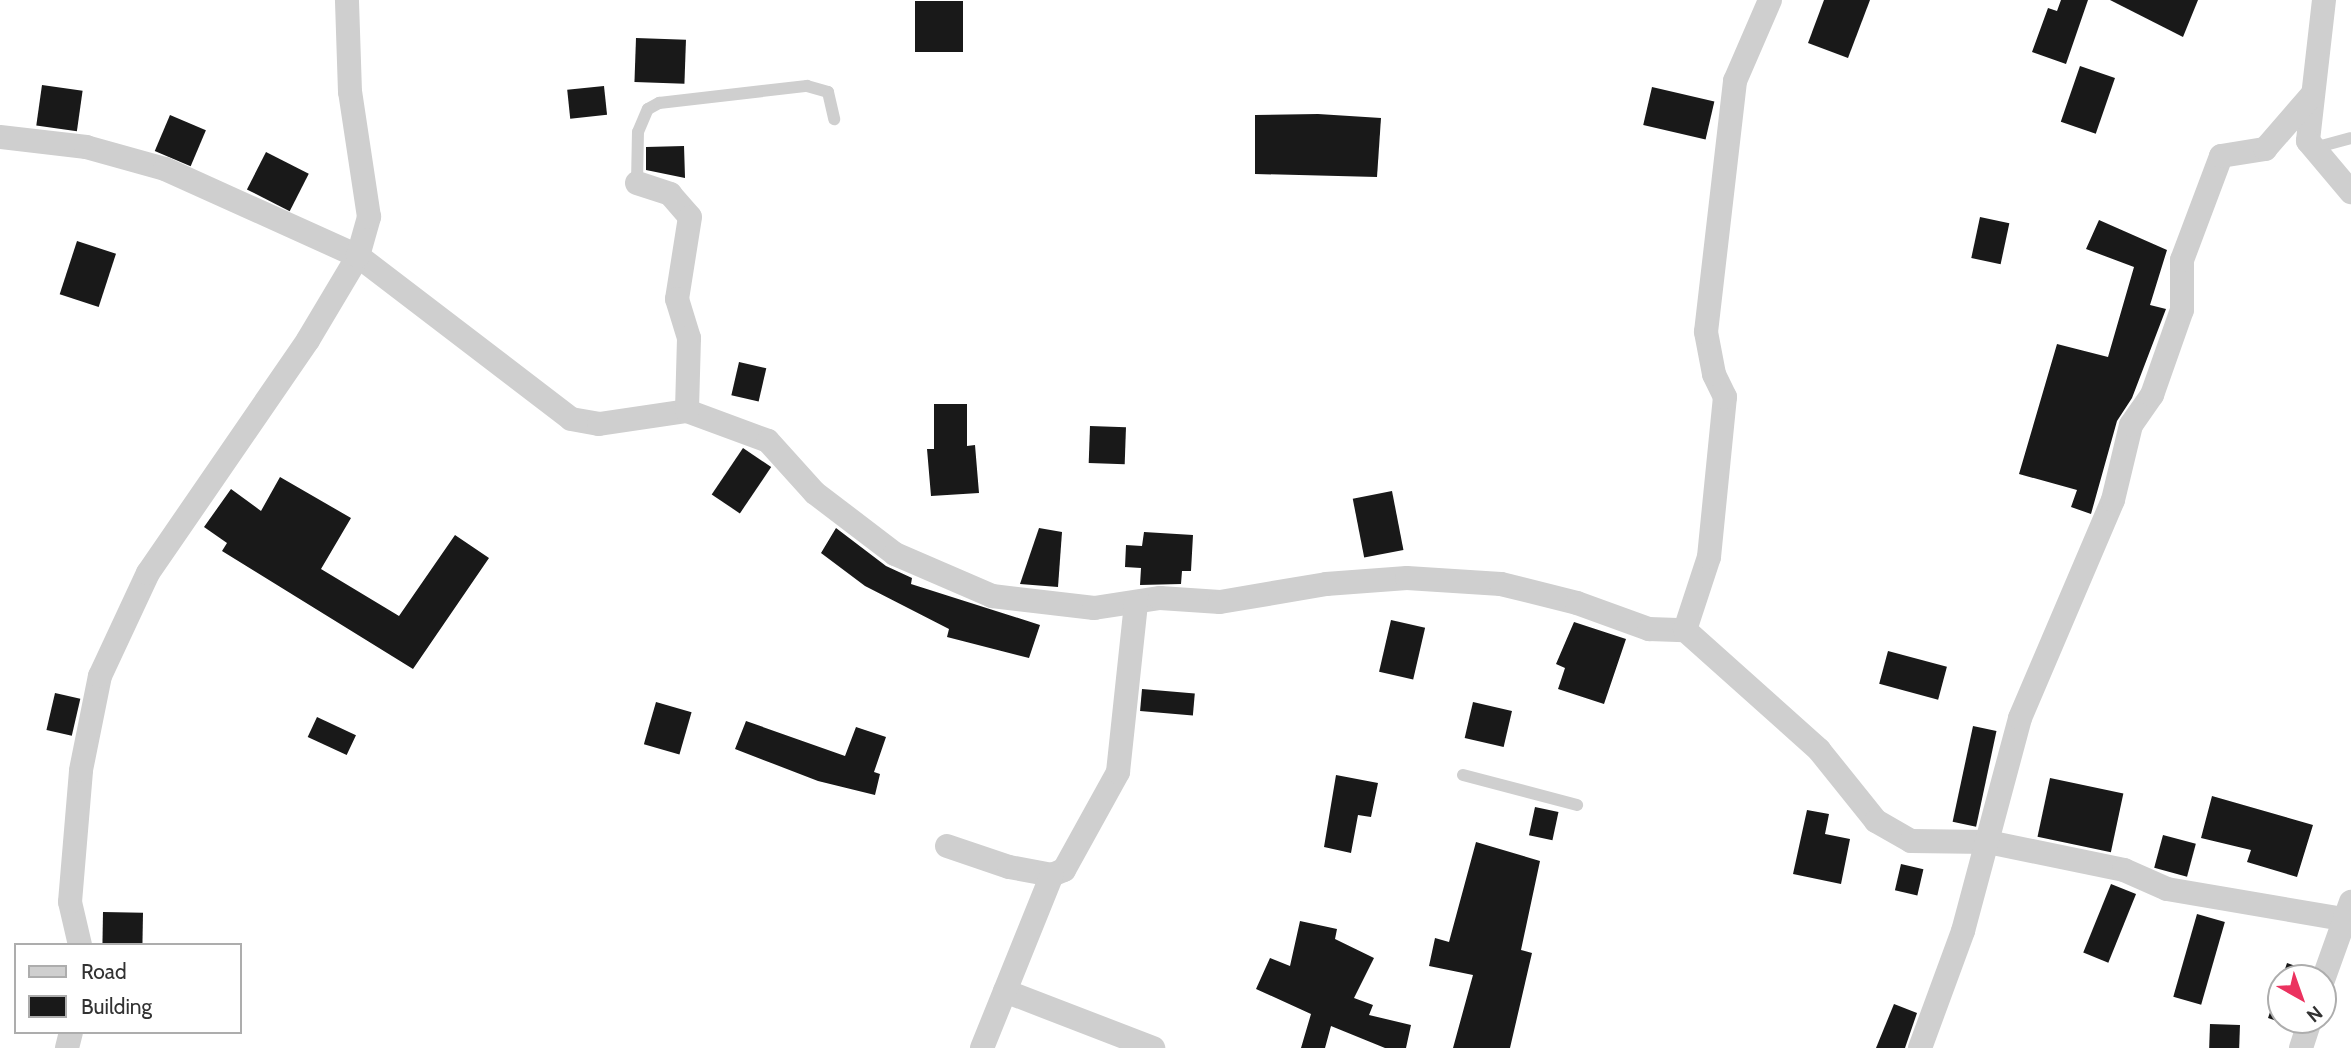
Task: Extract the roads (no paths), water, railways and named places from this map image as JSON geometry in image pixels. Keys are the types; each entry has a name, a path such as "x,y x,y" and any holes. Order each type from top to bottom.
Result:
{"street":[{"path":"80,943 70,902 82,770 100,676 148,573 308,341 358,256 369,217 350,92 347,0"},
{"path":"1685,630 1709,556 1725,397 1714,374 1706,332 1734,81 1770,0"},
{"path":"2324,0 2308,141 2351,192"},
{"path":"1920,1048 1963,930 2020,718 2113,500 2131,425 2152,395 2182,310 2182,260 2221,156 2264,149 2312,95"},
{"path":"0,137 86,147 165,169 358,256 571,419 599,424 687,411 768,441 815,493 895,554 981,592 1062,606 1136,603 1160,598 1220,602 1326,584 1407,578 1501,584 1577,603 1649,629 1685,630 1771,703 1889,831 1911,841 1988,842 2124,870 2167,889 2347,911 2329,964"},
{"path":"637,183 670,194 690,217 677,299 689,338 687,411"},
{"path":"947,846 1052,875 1064,870 1118,772 1136,603"},
{"path":"982,1048 1052,875"},
{"path":"1005,991 1153,1048"}],"lane":[{"path":"637,183 638,132 648,109 659,103 807,86 828,92 834,119"},
{"path":"2314,148 2351,138"},
{"path":"1463,775 1577,805"}]}
